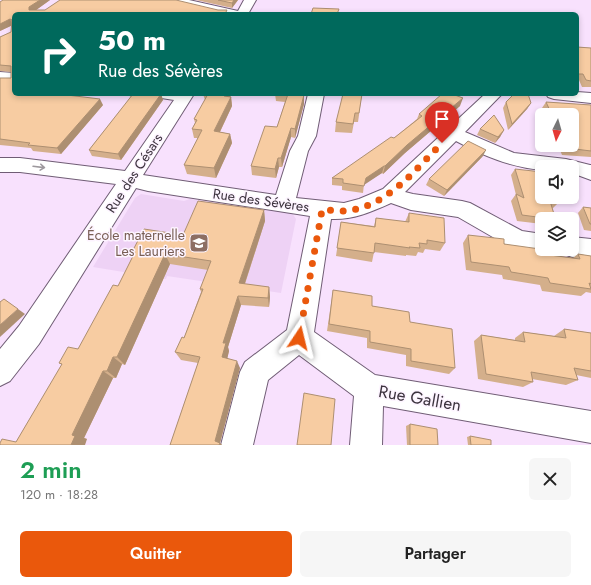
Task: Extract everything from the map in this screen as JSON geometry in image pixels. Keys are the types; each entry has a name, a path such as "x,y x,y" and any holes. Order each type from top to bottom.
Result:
{"street":[{"path":"174,0 225,12"},
{"path":"243,12 250,0"},
{"path":"0,77 12,78"},
{"name":"Rue des Césars","path":"0,371 29,335 184,96"},
{"path":"284,204 299,152 307,136 316,96"},
{"name":"Rue des Sévères","path":"0,165 20,165 130,179 148,184 322,210 344,211 364,206 390,194 492,96"},
{"path":"572,96 591,98"},
{"path":"453,133 503,157 521,161 579,167 591,173"},
{"path":"390,194 411,202 462,208 518,240 535,242"},
{"path":"237,445 255,372 299,338 322,210"},
{"path":"579,248 591,249"},
{"name":"Rue Gallien","path":"299,338 369,389 591,427"},
{"path":"366,445 369,389"}],"shaded area":[{"name":"École maternelle Les Lauriers","path":"141,194 184,201 190,199 292,213 296,219 281,293 167,276 166,279 93,267 135,198"}],"building":[{"path":"3,0 40,0 29,7 29,10 45,10 60,0 176,0 218,10 227,10 226,12 12,12 12,20 10,19 0,24 0,2"},
{"path":"218,0 234,0 232,3"},
{"path":"313,8 339,9 338,12 312,12"},
{"path":"12,20 12,96 75,96 100,99 57,148 28,145 30,143 0,139 0,78 11,78 11,66 0,65 0,37 11,32"},
{"path":"579,47 591,48 591,81 586,80 583,74 579,74"},
{"path":"131,96 160,96 118,154 89,150"},
{"path":"207,96 231,97 214,131 230,134 214,168 184,165 202,130 192,129 197,120 194,119"},
{"path":"287,96 304,96 295,129 291,128 281,158 278,158 275,169 251,166 265,126 277,127"},
{"path":"342,96 362,96 359,113 355,113 353,124 336,122"},
{"path":"440,96 458,96 463,98 407,145 385,166 366,178 364,186 343,183 343,179 332,178 391,137 394,138 422,116 419,114"},
{"path":"512,96 529,96 531,103 512,124 506,102"},
{"path":"546,102 591,105 591,151 579,150 579,108 549,108"},
{"path":"494,115 504,130 498,137 480,129"},
{"path":"468,141 486,150 447,190 429,179"},
{"path":"515,169 535,171 535,204 551,204 553,212 535,212 535,217 522,215 516,194 524,198"},
{"path":"198,201 264,210 239,283 269,287 268,298 238,296 223,343 226,343 222,357 237,361 215,441 220,443 219,445 170,445 200,357 175,352 182,337 184,338 203,289 200,289 211,261 165,254 117,357 113,357 107,371 103,371 72,435 75,436 71,445 0,445 2,439 16,442 62,364 59,363 68,347 78,349 113,285 118,286 135,252 132,252 144,229 183,235"},
{"path":"583,207 591,208 591,224 590,224"},
{"path":"409,213 444,218 445,243 427,240 427,244 419,243 420,248 409,247 410,248 375,243 374,253 337,248 341,222 375,227 376,218 409,222"},
{"path":"468,235 504,239 504,244 535,248 535,256 557,256 580,259 579,254 591,256 591,284 589,283 591,289 550,283 548,278 511,272 509,267 471,262"},
{"path":"333,290 372,296 372,306 409,312 410,322 452,329 455,368 411,361 411,349 370,342 370,331 329,324"},
{"path":"4,299 18,309 0,325 0,302"},
{"path":"564,329 591,333 591,371 574,368 578,380 531,372 533,382 486,374 481,335 525,342 523,332 566,338"},
{"path":"304,393 335,399 331,445 297,445"},
{"path":"410,424 437,429 438,445 410,445"},
{"path":"470,436 491,440 491,445 471,445"}],"place":[{"name":"École maternelle Les Lauriers","path":"199,243"}],"route":[{"path":"299,338 322,210 344,211 364,206 390,194 442,143"}]}
